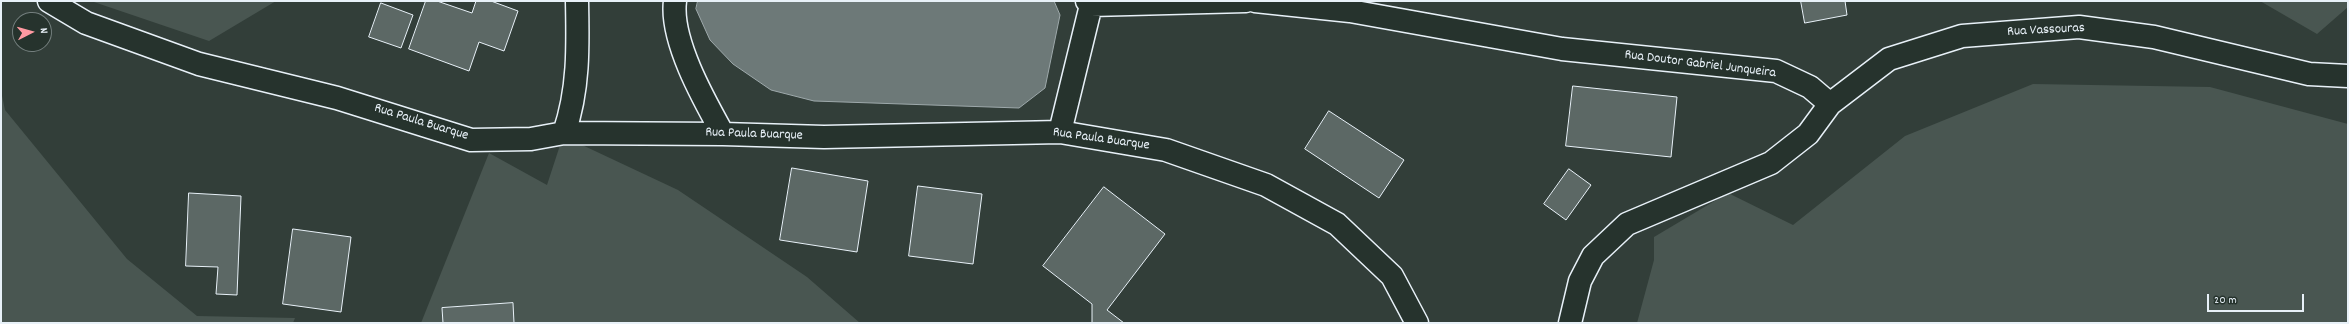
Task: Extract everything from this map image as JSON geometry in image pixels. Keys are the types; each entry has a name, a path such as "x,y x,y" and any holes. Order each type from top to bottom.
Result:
{"street":[{"name":"Rua Paula Buarque","path":"49,1 86,23 199,64 337,98 471,140 531,139 564,133 723,134 824,137 1060,132 1166,150 1266,185 1337,224 1392,276 1417,323"},
{"path":"564,133 573,109 578,64 577,1"},
{"path":"675,1 673,16 694,82 723,134"},
{"path":"1060,132 1089,3 1246,1"},
{"name":"Rua Doutor Gabriel Junqueira","path":"1255,1 1350,11 1562,50 1776,72 1810,87 1830,104"},
{"name":"Rua Vassouras","path":"1830,104 1889,59 1962,36 2079,27 2154,37 2310,74 2348,76"},
{"path":"1570,323 1580,281 1593,256 1627,224 1771,163 1808,134 1830,104"}],"shaded area":[{"path":"91,1 276,1 209,41"},
{"path":"698,1 1054,1 1060,15 1045,88 1019,108 814,101 771,90 733,64 710,40 696,9"},
{"path":"2260,1 2348,1 2348,7 2317,34"},
{"path":"2033,84 2210,87 2348,124 2348,323 1637,323 1654,260 1654,237 1728,193 1793,225 1905,136"},
{"path":"1,91 5,110 127,259 197,316 295,318 293,323 1,323"},
{"path":"563,136 678,190 807,277 860,323 421,323 489,153 547,185"}],"building":[{"path":"426,1 437,1 472,13 476,1 491,1 518,11 504,51 479,42 469,71 409,49"},
{"path":"1801,1 1845,1 1847,15 1805,23"},
{"path":"381,3 413,15 401,48 369,37"},
{"path":"1573,86 1677,97 1671,157 1566,146"},
{"path":"1329,111 1404,160 1379,198 1305,149"},
{"path":"792,168 868,181 857,252 780,240"},
{"path":"1569,169 1591,185 1566,220 1544,204"},
{"path":"918,186 982,194 973,264 909,256"},
{"path":"1104,187 1165,234 1107,310 1124,323 1092,323 1092,304 1043,266"},
{"path":"189,193 241,196 237,295 216,294 218,267 186,266"},
{"path":"293,229 351,237 341,312 283,304"},
{"path":"513,303 514,323 443,323 442,308"}]}
